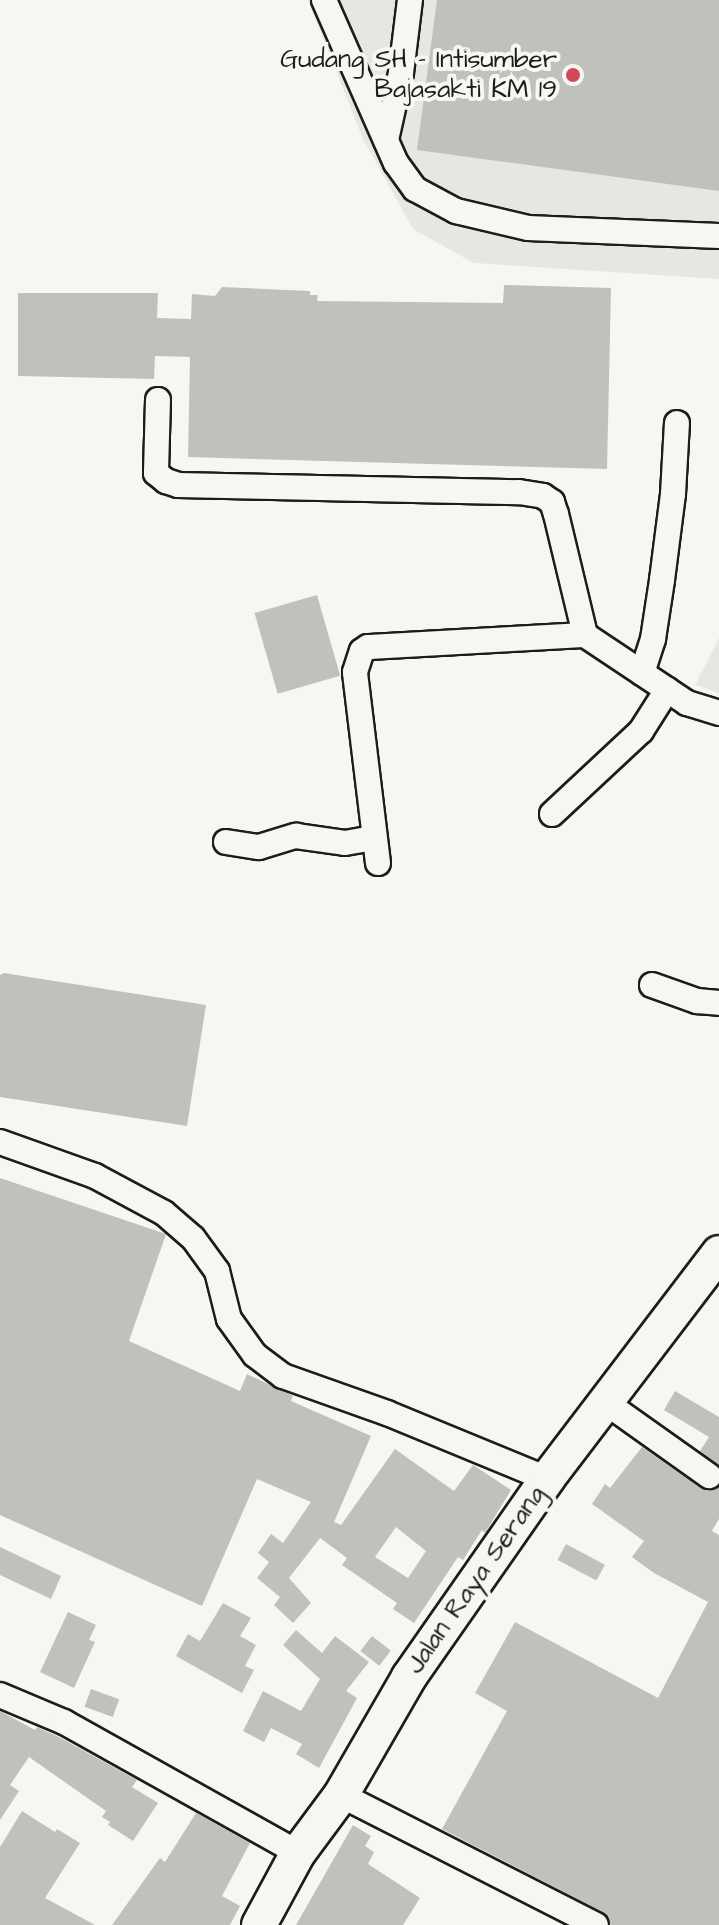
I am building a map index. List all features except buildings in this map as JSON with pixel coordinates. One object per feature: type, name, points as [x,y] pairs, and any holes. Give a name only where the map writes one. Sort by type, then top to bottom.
[{"type":"highway","name":"Jalan Raya Serang","points":[[259,1925],[298,1853],[341,1795],[409,1677],[547,1479],[718,1256]]},
{"type":"street","points":[[324,0],[396,163],[415,189],[456,211],[528,228],[719,236]]},
{"type":"street","points":[[386,140],[401,73],[410,0]]},
{"type":"street","points":[[158,400],[156,473],[178,485],[519,492],[543,496],[552,502],[556,514],[585,635]]},
{"type":"street","points":[[642,673],[653,639],[662,580],[673,494],[677,423]]},
{"type":"street","points":[[378,863],[355,672],[362,651],[368,647],[585,635],[687,703],[719,713]]},
{"type":"street","points":[[552,814],[641,731],[667,690]]},
{"type":"street","points":[[226,842],[259,847],[296,836],[345,843],[373,838]]},
{"type":"street","points":[[652,985],[697,1001],[719,1003]]},
{"type":"street","points":[[0,1142],[95,1176],[164,1213],[193,1238],[217,1271],[229,1319],[255,1355],[283,1376],[387,1413],[547,1479]]},
{"type":"street","points":[[605,1402],[709,1476]]},
{"type":"street","points":[[0,1695],[64,1722],[298,1853]]},
{"type":"street","points":[[341,1795],[593,1924]]},
{"type":"shaded area","points":[[308,0],[719,0],[719,279],[474,263],[413,229],[363,139]]},
{"type":"shaded area","points":[[719,638],[719,693],[695,685]]},
{"type":"place","name":"Gudang SH - Intisumber Bajasakti KM 19","points":[[573,75]]}]
